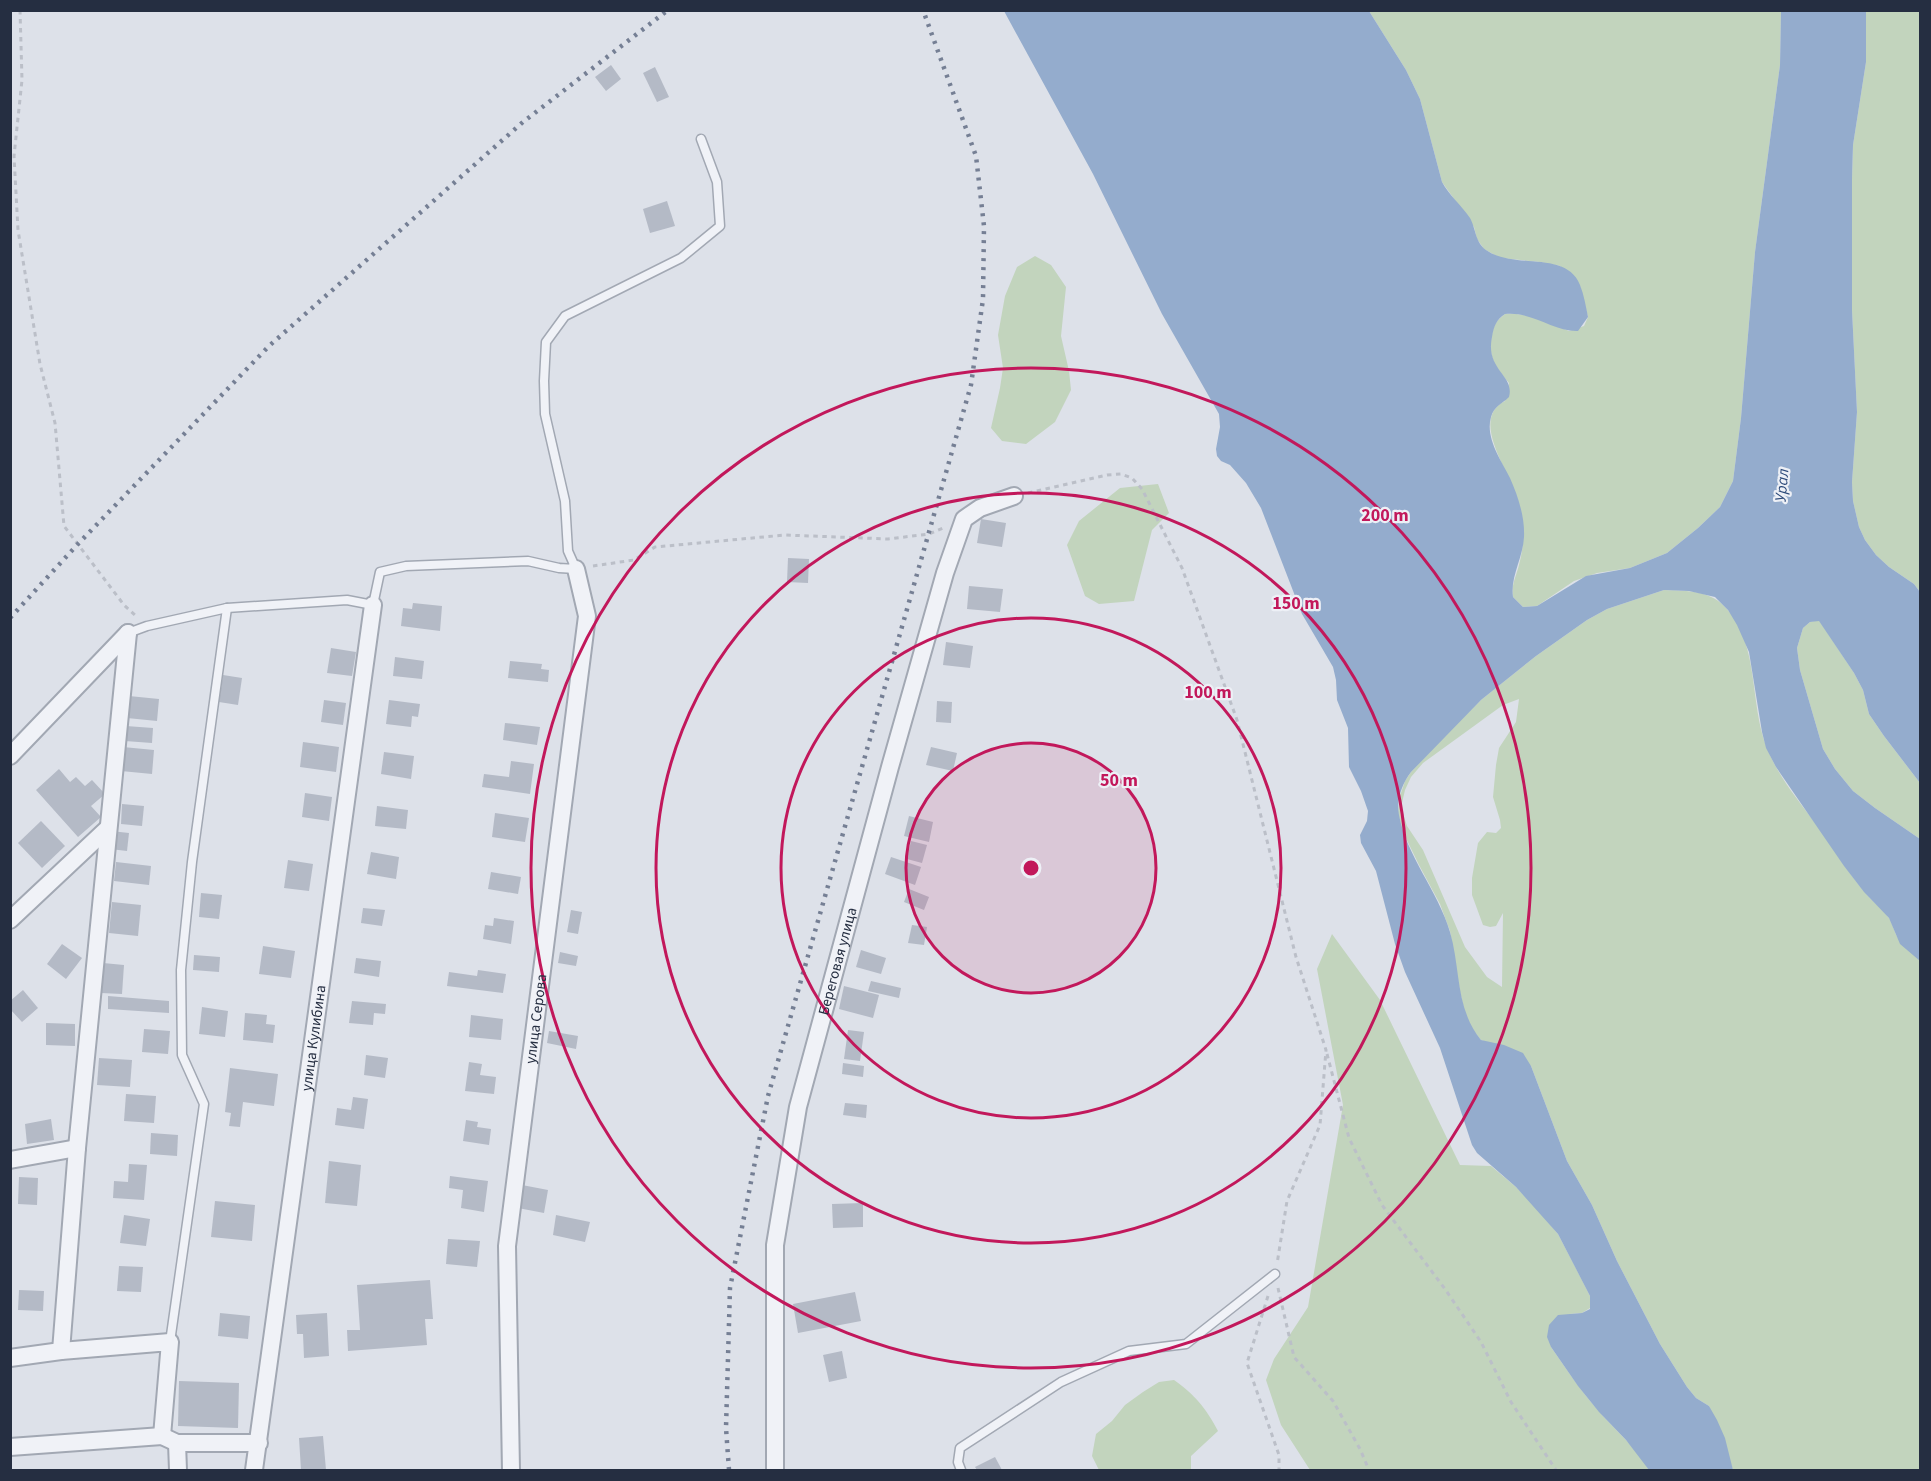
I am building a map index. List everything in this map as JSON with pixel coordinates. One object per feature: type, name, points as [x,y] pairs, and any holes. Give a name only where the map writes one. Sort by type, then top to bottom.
[{"type":"street","points":[[964,519],[980,508],[1014,496]]},
{"type":"street","name":"Береговая улица","points":[[775,1470],[775,1245],[798,1107],[890,767],[945,573],[964,519]]},
{"type":"street","name":"улица Серова","points":[[511,1470],[507,1245],[587,616],[576,568]]},
{"type":"street","name":"улица Кулибина","points":[[254,1470],[373,605]]},
{"type":"street","points":[[61,1351],[77,1149],[128,633]]},
{"type":"street","points":[[10,756],[128,633]]},
{"type":"street","points":[[10,920],[108,828]]},
{"type":"street","points":[[10,1160],[77,1149]]},
{"type":"street","points":[[10,1358],[61,1351],[170,1342],[169,1439],[178,1470]]},
{"type":"street","points":[[10,1447],[169,1439],[259,1443]]},
{"type":"lane","points":[[128,633],[147,626],[227,608],[347,600],[373,605],[380,572],[406,566],[528,561],[559,568],[576,568],[568,551],[565,501],[545,414],[546,342],[565,316],[681,258],[720,226],[717,182],[701,139]]},
{"type":"lane","points":[[170,1342],[204,1104],[182,1055],[181,970],[192,862],[227,608]]},
{"type":"lane","points":[[961,1470],[958,1462],[960,1448],[1061,1382],[1129,1351],[1186,1344],[1275,1275]]},
{"type":"path","points":[[20,10],[22,80],[14,156],[18,230],[40,364],[55,423],[63,526],[124,606],[147,626]]},
{"type":"path","points":[[10,133],[17,132]]},
{"type":"path","points":[[1014,496],[1107,475],[1121,474],[1131,478],[1142,489],[1182,568],[1237,720],[1296,957],[1326,1050],[1349,1138],[1382,1205],[1445,1289],[1481,1342],[1511,1402],[1556,1470]]},
{"type":"path","points":[[576,568],[634,560],[655,547],[785,534],[888,539],[929,534],[964,519]]},
{"type":"path","points":[[1279,1470],[1279,1455],[1247,1363],[1275,1275],[1287,1201],[1320,1125],[1326,1050]]},
{"type":"path","points":[[1275,1275],[1294,1357],[1333,1401],[1369,1470]]},
{"type":"green space","points":[[1369,11],[1781,11],[1780,65],[1755,252],[1741,418],[1733,481],[1720,507],[1667,553],[1630,568],[1597,573],[1574,581],[1537,606],[1523,607],[1513,597],[1513,585],[1522,549],[1523,525],[1518,501],[1491,434],[1491,421],[1495,409],[1505,401],[1509,383],[1493,361],[1491,342],[1493,331],[1496,322],[1505,314],[1530,316],[1569,331],[1584,326],[1588,317],[1580,286],[1560,266],[1500,258],[1484,249],[1477,239],[1474,227],[1442,182],[1420,99],[1406,70]]},
{"type":"green space","points":[[1866,11],[1920,11],[1920,592],[1914,584],[1876,555],[1859,527],[1853,501],[1852,482],[1857,412],[1852,310],[1852,179],[1853,145],[1866,62]]},
{"type":"green space","points":[[1035,256],[1051,265],[1066,287],[1061,336],[1071,390],[1055,422],[1026,444],[1002,441],[991,428],[1003,368],[998,335],[1005,296],[1017,267]]},
{"type":"green space","points":[[1158,484],[1169,513],[1152,530],[1134,601],[1099,604],[1085,596],[1067,545],[1079,521],[1120,488]]},
{"type":"green space","points":[[1664,590],[1690,591],[1706,595],[1714,598],[1727,609],[1745,640],[1761,731],[1777,768],[1851,875],[1889,918],[1898,938],[1920,961],[1920,1470],[1733,1470],[1709,1406],[1696,1398],[1687,1387],[1660,1344],[1617,1261],[1592,1205],[1567,1161],[1531,1066],[1481,1040],[1470,1027],[1460,992],[1450,931],[1440,904],[1401,828],[1398,812],[1400,796],[1411,772],[1481,700],[1536,656],[1587,620],[1607,609]],"holes":[[[1519,699],[1516,722],[1499,748],[1496,765],[1493,797],[1501,828],[1496,833],[1487,832],[1478,843],[1472,878],[1472,895],[1483,925],[1496,926],[1503,913],[1502,987],[1487,977],[1465,947],[1423,850],[1407,826],[1401,807],[1411,777],[1423,763],[1503,705]]]},
{"type":"green space","points":[[1819,620],[1854,673],[1863,690],[1869,714],[1920,783],[1920,839],[1853,791],[1835,769],[1823,749],[1800,670],[1797,648],[1803,628],[1810,622]]},
{"type":"green space","points":[[1332,934],[1380,1000],[1460,1165],[1491,1166],[1516,1187],[1558,1234],[1590,1296],[1590,1308],[1582,1313],[1570,1314],[1551,1347],[1585,1395],[1638,1454],[1649,1470],[1310,1470],[1281,1425],[1266,1380],[1274,1359],[1308,1307],[1343,1105],[1317,969]]},
{"type":"green space","points":[[1174,1380],[1199,1402],[1218,1431],[1191,1456],[1191,1470],[1099,1470],[1092,1456],[1096,1434],[1112,1421],[1125,1405],[1143,1392],[1159,1382]]},
{"type":"water","name":"Урал","points":[[1004,11],[1369,11],[1406,70],[1420,99],[1442,182],[1470,218],[1482,247],[1498,256],[1563,268],[1573,274],[1584,297],[1588,317],[1578,331],[1560,328],[1534,318],[1505,314],[1497,321],[1493,333],[1491,348],[1493,357],[1510,389],[1509,397],[1492,413],[1490,433],[1495,449],[1513,485],[1522,514],[1523,545],[1515,575],[1513,597],[1523,607],[1537,606],[1586,576],[1630,568],[1667,553],[1720,507],[1733,481],[1741,418],[1755,252],[1780,65],[1781,11],[1866,11],[1866,62],[1853,145],[1852,179],[1852,310],[1857,412],[1852,482],[1853,501],[1859,527],[1876,555],[1914,584],[1920,592],[1920,783],[1869,714],[1863,690],[1854,673],[1819,621],[1810,622],[1803,628],[1797,648],[1800,670],[1823,749],[1835,769],[1853,791],[1920,839],[1920,961],[1900,944],[1889,918],[1864,892],[1844,866],[1776,767],[1766,748],[1762,732],[1749,652],[1728,610],[1715,597],[1689,591],[1664,590],[1607,609],[1587,620],[1536,656],[1481,700],[1411,772],[1402,787],[1398,804],[1408,844],[1445,917],[1453,946],[1463,1002],[1473,1028],[1481,1040],[1504,1045],[1523,1053],[1531,1066],[1567,1161],[1592,1205],[1617,1261],[1660,1344],[1687,1387],[1696,1398],[1709,1406],[1717,1420],[1725,1438],[1733,1470],[1649,1470],[1626,1440],[1578,1386],[1551,1347],[1547,1337],[1549,1325],[1558,1315],[1582,1313],[1590,1309],[1590,1296],[1558,1234],[1516,1187],[1477,1153],[1472,1145],[1440,1048],[1405,972],[1395,944],[1376,871],[1361,843],[1360,835],[1367,821],[1368,811],[1349,767],[1348,728],[1337,700],[1333,667],[1302,614],[1261,508],[1246,483],[1230,465],[1221,461],[1217,456],[1219,414],[1162,314],[1093,174]]},
{"type":"building","points":[[611,65],[621,79],[606,91],[595,77]]},
{"type":"building","points":[[655,67],[669,97],[657,102],[643,73]]},
{"type":"building","points":[[667,201],[675,226],[650,233],[643,209]]},
{"type":"building","points":[[981,519],[1006,523],[1002,547],[977,543]]},
{"type":"building","points":[[788,558],[809,559],[808,583],[787,582]]},
{"type":"building","points":[[969,586],[1003,589],[1000,612],[967,609]]},
{"type":"building","points":[[413,603],[442,606],[440,631],[401,626],[403,608],[412,609]]},
{"type":"building","points":[[946,642],[973,646],[970,668],[943,665]]},
{"type":"building","points":[[331,648],[356,652],[352,676],[327,673]]},
{"type":"building","points":[[395,657],[424,661],[422,679],[393,676]]},
{"type":"building","points":[[510,661],[542,664],[541,669],[549,670],[548,682],[508,678]]},
{"type":"building","points":[[223,675],[242,678],[238,705],[219,702]]},
{"type":"building","points":[[129,696],[159,699],[157,721],[127,718]]},
{"type":"building","points":[[324,700],[346,703],[343,725],[321,722]]},
{"type":"building","points":[[389,700],[420,704],[418,717],[412,716],[411,727],[386,724]]},
{"type":"building","points":[[937,701],[952,702],[951,723],[936,722]]},
{"type":"building","points":[[505,723],[540,727],[537,745],[503,740]]},
{"type":"building","points":[[126,726],[153,728],[152,743],[125,741]]},
{"type":"building","points":[[303,742],[339,747],[336,772],[300,767]]},
{"type":"building","points":[[123,747],[154,750],[152,774],[121,771]]},
{"type":"building","points":[[931,747],[957,753],[953,771],[926,765]]},
{"type":"building","points":[[384,752],[414,756],[411,779],[381,774]]},
{"type":"building","points":[[511,761],[534,764],[530,794],[482,787],[484,774],[509,777]]},
{"type":"building","points":[[59,769],[70,782],[76,777],[85,786],[92,780],[105,794],[91,806],[101,817],[78,837],[36,790]]},
{"type":"building","points":[[305,793],[332,797],[329,821],[302,817]]},
{"type":"building","points":[[122,804],[144,806],[142,826],[121,824]]},
{"type":"building","points":[[377,806],[408,810],[406,829],[375,826]]},
{"type":"building","points":[[495,813],[529,818],[525,842],[492,837]]},
{"type":"building","points":[[909,816],[933,822],[929,842],[904,836]]},
{"type":"building","points":[[41,821],[65,846],[42,868],[18,843]]},
{"type":"building","points":[[111,831],[129,833],[127,851],[110,849]]},
{"type":"building","points":[[911,841],[927,845],[922,863],[907,859]]},
{"type":"building","points":[[371,852],[399,857],[396,879],[367,874]]},
{"type":"building","points":[[891,857],[921,867],[915,885],[885,874]]},
{"type":"building","points":[[288,860],[313,864],[309,891],[284,888]]},
{"type":"building","points":[[116,862],[151,866],[149,885],[114,881]]},
{"type":"building","points":[[491,872],[521,877],[518,894],[488,889]]},
{"type":"building","points":[[909,889],[929,897],[924,910],[904,902]]},
{"type":"building","points":[[201,893],[222,895],[219,919],[199,917]]},
{"type":"building","points":[[112,902],[141,905],[138,936],[109,933]]},
{"type":"building","points":[[363,908],[385,910],[382,926],[361,923]]},
{"type":"building","points":[[571,910],[582,912],[578,934],[567,932]]},
{"type":"building","points":[[494,918],[514,921],[511,944],[483,939],[485,925],[493,926]]},
{"type":"building","points":[[912,925],[927,927],[924,945],[908,943]]},
{"type":"building","points":[[62,944],[82,958],[66,979],[47,964]]},
{"type":"building","points":[[263,946],[295,951],[291,978],[259,974]]},
{"type":"building","points":[[861,950],[886,958],[881,974],[856,967]]},
{"type":"building","points":[[560,952],[578,956],[576,966],[558,963]]},
{"type":"building","points":[[194,955],[220,957],[219,972],[193,970]]},
{"type":"building","points":[[356,958],[381,961],[379,977],[354,973]]},
{"type":"building","points":[[103,963],[124,965],[122,994],[101,993]]},
{"type":"building","points":[[478,970],[506,974],[503,993],[447,986],[449,972],[477,976]]},
{"type":"building","points":[[871,981],[901,988],[899,998],[868,991]]},
{"type":"building","points":[[844,986],[879,995],[873,1018],[839,1009]]},
{"type":"building","points":[[23,990],[38,1008],[22,1022],[10,1009],[10,1001]]},
{"type":"building","points":[[108,996],[169,1001],[169,1013],[108,1009]]},
{"type":"building","points":[[352,1001],[386,1004],[385,1014],[374,1013],[373,1025],[349,1023]]},
{"type":"building","points":[[202,1007],[228,1011],[225,1037],[199,1034]]},
{"type":"building","points":[[245,1013],[267,1015],[266,1024],[275,1025],[273,1043],[243,1040]]},
{"type":"building","points":[[471,1015],[503,1019],[501,1040],[469,1037]]},
{"type":"building","points":[[46,1023],[75,1024],[75,1046],[46,1045]]},
{"type":"building","points":[[144,1029],[170,1031],[168,1054],[142,1052]]},
{"type":"building","points":[[848,1030],[864,1032],[860,1061],[844,1059]]},
{"type":"building","points":[[549,1031],[578,1036],[576,1049],[547,1043]]},
{"type":"building","points":[[366,1055],[388,1058],[385,1078],[364,1075]]},
{"type":"building","points":[[99,1058],[132,1060],[130,1087],[97,1085]]},
{"type":"building","points":[[469,1062],[482,1064],[480,1075],[496,1077],[494,1094],[465,1091]]},
{"type":"building","points":[[843,1063],[864,1066],[863,1077],[842,1074]]},
{"type":"building","points":[[230,1068],[278,1074],[274,1106],[243,1102],[240,1127],[229,1126],[231,1113],[225,1112]]},
{"type":"building","points":[[126,1094],[156,1096],[154,1123],[124,1121]]},
{"type":"building","points":[[353,1097],[368,1099],[364,1129],[335,1125],[337,1108],[351,1110]]},
{"type":"building","points":[[845,1103],[867,1105],[866,1118],[843,1115]]},
{"type":"building","points":[[51,1119],[54,1140],[27,1144],[25,1124]]},
{"type":"building","points":[[466,1120],[478,1122],[477,1127],[491,1129],[489,1145],[463,1141]]},
{"type":"building","points":[[151,1133],[178,1135],[177,1156],[150,1154]]},
{"type":"building","points":[[329,1161],[361,1165],[357,1206],[325,1203]]},
{"type":"building","points":[[129,1164],[147,1165],[144,1200],[113,1198],[114,1181],[128,1182]]},
{"type":"building","points":[[450,1176],[488,1181],[484,1212],[461,1208],[463,1190],[449,1188]]},
{"type":"building","points":[[19,1177],[38,1178],[37,1205],[18,1204]]},
{"type":"building","points":[[522,1185],[548,1190],[544,1213],[518,1208]]},
{"type":"building","points":[[215,1201],[255,1205],[252,1241],[211,1237]]},
{"type":"building","points":[[863,1203],[863,1227],[833,1228],[832,1204]]},
{"type":"building","points":[[124,1215],[150,1219],[146,1246],[120,1243]]},
{"type":"building","points":[[556,1215],[590,1222],[585,1242],[553,1235]]},
{"type":"building","points":[[448,1239],[480,1241],[477,1267],[446,1264]]},
{"type":"building","points":[[119,1266],[143,1267],[141,1292],[117,1291]]},
{"type":"building","points":[[430,1280],[433,1319],[425,1319],[427,1345],[348,1351],[347,1330],[360,1330],[357,1285]]},
{"type":"building","points":[[19,1290],[44,1291],[43,1311],[18,1310]]},
{"type":"building","points":[[855,1292],[861,1321],[798,1333],[793,1304]]},
{"type":"building","points":[[220,1313],[250,1316],[248,1339],[218,1336]]},
{"type":"building","points":[[327,1313],[329,1356],[304,1358],[303,1334],[297,1334],[296,1315]]},
{"type":"building","points":[[842,1351],[847,1378],[829,1382],[823,1355]]},
{"type":"building","points":[[179,1381],[239,1383],[238,1428],[178,1426]]},
{"type":"building","points":[[323,1436],[326,1470],[301,1470],[299,1438]]},
{"type":"building","points":[[995,1457],[1002,1470],[977,1470],[975,1467]]},
{"type":"railway","points":[[10,618],[77,545],[269,346],[523,122],[668,10]]},
{"type":"railway","points":[[729,1470],[726,1428],[730,1288],[768,1096],[971,385],[983,299],[984,226],[976,156],[923,10]]}]
